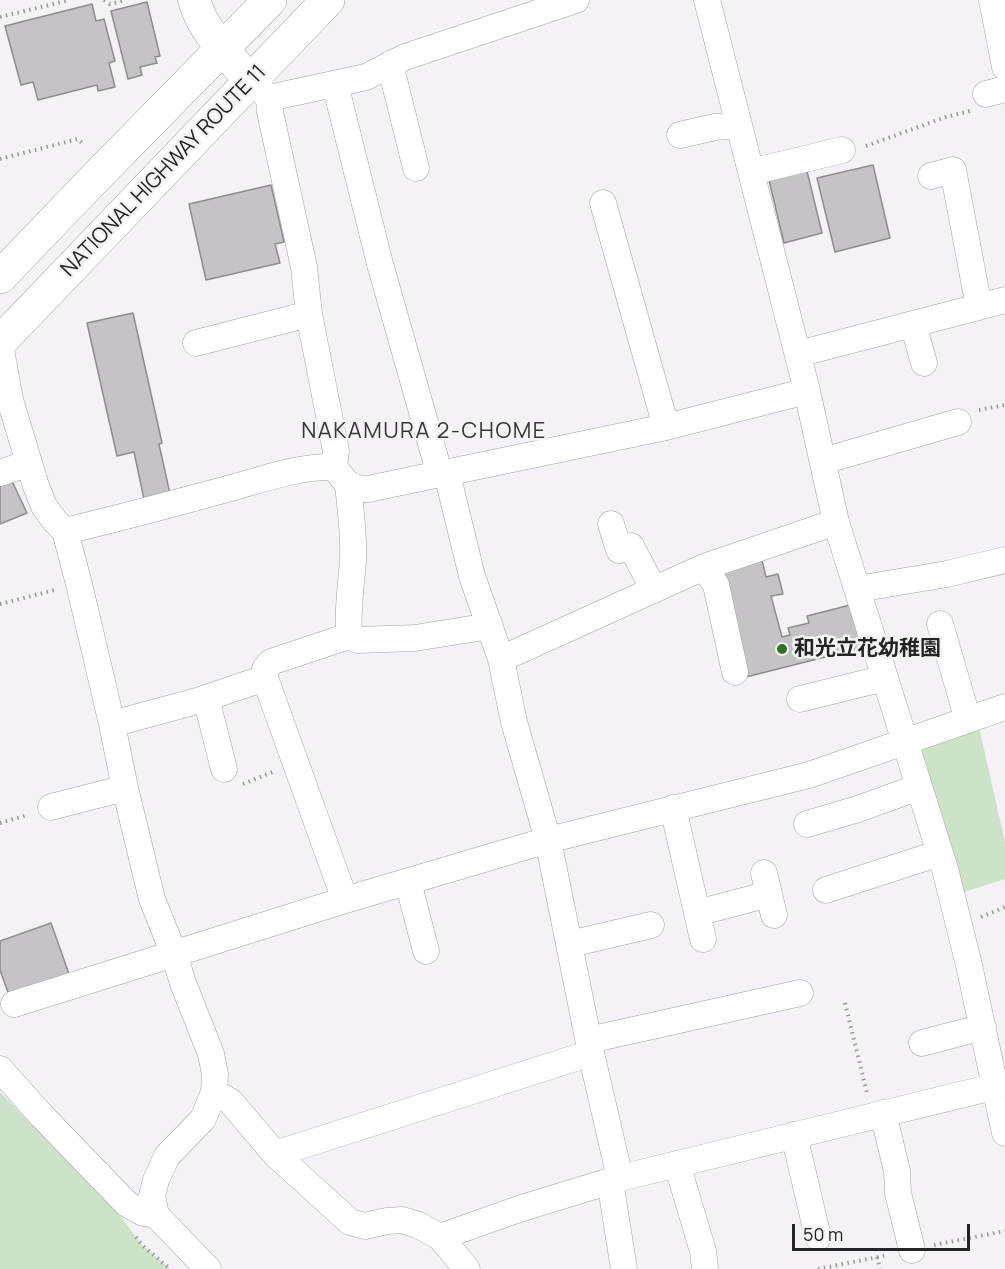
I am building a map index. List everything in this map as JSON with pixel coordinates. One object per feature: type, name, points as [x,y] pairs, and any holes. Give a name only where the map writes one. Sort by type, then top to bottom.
[{"type":"highway","name":"NATIONAL HIGHWAY ROUTE 11","points":[[0,277],[270,0]]},
{"type":"highway","name":"NATIONAL HIGHWAY ROUTE 11","points":[[0,343],[260,90],[328,0]]},
{"type":"street","points":[[194,0],[206,28],[260,90],[270,112],[304,267],[309,314],[341,476],[351,507],[353,558],[349,636]]},
{"type":"street","points":[[260,90],[335,84],[366,77],[405,57],[576,0]]},
{"type":"street","points":[[707,0],[798,354],[836,522],[940,853],[983,1027],[1000,1085],[1005,1133]]},
{"type":"street","points":[[992,0],[1005,67]]},
{"type":"street","points":[[390,64],[416,168]]},
{"type":"street","points":[[335,84],[380,264],[472,576],[501,659],[514,723],[548,840],[615,1179],[624,1269]]},
{"type":"street","points":[[680,135],[715,127],[739,125]]},
{"type":"street","points":[[751,172],[842,150]]},
{"type":"street","points":[[931,176],[953,170],[979,307]]},
{"type":"street","points":[[603,203],[666,426]]},
{"type":"street","points":[[798,354],[1005,300]]},
{"type":"street","points":[[196,343],[309,314]]},
{"type":"street","points":[[913,324],[924,363]]},
{"type":"street","points":[[0,343],[10,400],[36,486],[44,506],[55,522],[65,531],[80,584],[152,899],[211,1054],[215,1074],[214,1092],[203,1119],[167,1156],[156,1180],[152,1196],[156,1215],[208,1269]]},
{"type":"street","points":[[65,531],[318,466],[341,476],[358,489],[368,489],[666,426],[807,391]]},
{"type":"street","points":[[823,461],[958,422]]},
{"type":"street","points":[[0,473],[29,463]]},
{"type":"street","points":[[501,659],[704,567],[836,522]]},
{"type":"street","points":[[611,524],[619,549],[631,546],[654,590]]},
{"type":"street","points":[[857,589],[947,574],[1005,560]]},
{"type":"street","points":[[704,567],[716,585],[735,672]]},
{"type":"street","points":[[940,624],[968,720]]},
{"type":"street","points":[[345,900],[265,678],[265,669],[271,662],[349,636],[357,639],[415,638],[490,626]]},
{"type":"street","points":[[112,724],[206,698],[265,678]]},
{"type":"street","points":[[800,699],[885,678]]},
{"type":"street","points":[[206,698],[224,769]]},
{"type":"street","points":[[5,999],[174,954],[548,840],[809,775],[1005,707]]},
{"type":"street","points":[[807,824],[919,787]]},
{"type":"street","points":[[51,807],[125,788]]},
{"type":"street","points":[[673,808],[704,939]]},
{"type":"street","points":[[826,890],[940,853]]},
{"type":"street","points":[[408,882],[426,951]]},
{"type":"street","points":[[697,913],[769,894]]},
{"type":"street","points":[[570,944],[651,925]]},
{"type":"street","points":[[275,1154],[590,1047],[800,993]]},
{"type":"street","points":[[922,1043],[983,1027]]},
{"type":"street","points":[[0,1069],[42,1116],[127,1203],[143,1213],[156,1215]]},
{"type":"street","points":[[440,1237],[615,1179],[1000,1085]]},
{"type":"street","points":[[214,1092],[231,1102],[275,1154],[350,1222],[365,1226],[402,1220],[418,1225],[440,1237],[467,1269]]},
{"type":"street","points":[[878,1115],[897,1170],[898,1193],[912,1250]]},
{"type":"street","points":[[794,1135],[818,1238]]},
{"type":"street","points":[[676,1164],[703,1251],[705,1269]]},
{"type":"path","points":[[0,17],[70,0]]},
{"type":"path","points":[[104,0],[110,4],[126,0]]},
{"type":"path","points":[[842,150],[850,152],[946,117],[989,97]]},
{"type":"path","points":[[0,159],[78,139],[84,145]]},
{"type":"path","points":[[0,604],[80,584]]},
{"type":"path","points":[[224,769],[228,790],[295,763]]},
{"type":"path","points":[[0,824],[51,807]]},
{"type":"path","points":[[845,1004],[878,1115]]},
{"type":"path","points":[[877,1257],[880,1269]]},
{"type":"green space","points":[[979,727],[1005,842],[1005,879],[958,894],[913,749]]},
{"type":"green space","points":[[0,1092],[122,1218],[142,1245],[170,1269],[0,1269]]},
{"type":"building","points":[[147,2],[160,56],[155,57],[157,63],[140,67],[142,75],[128,79],[111,11]]},
{"type":"building","points":[[92,4],[96,21],[104,19],[115,61],[109,63],[115,87],[98,91],[97,85],[38,100],[33,82],[21,85],[5,26]]},
{"type":"building","points":[[873,165],[890,238],[835,252],[817,178]]},
{"type":"building","points":[[806,167],[822,233],[784,243],[768,176]]},
{"type":"building","points":[[271,185],[284,242],[275,244],[280,263],[206,280],[189,204]]},
{"type":"building","points":[[133,313],[162,443],[159,444],[170,494],[144,499],[134,452],[117,456],[87,323]]},
{"type":"building","points":[[11,479],[27,513],[0,524],[0,483]]},
{"type":"building","points":[[762,560],[766,577],[778,574],[783,594],[771,596],[782,637],[790,635],[788,628],[809,623],[807,616],[854,604],[865,647],[742,678],[722,570]]},
{"type":"building","points":[[51,923],[69,974],[9,995],[0,970],[0,941]]},
{"type":"place","name":"和光立花幼稚園","points":[[782,649]]},
{"type":"district","name":"NAKAMURA 2-CHOME","points":[[424,432]]}]
